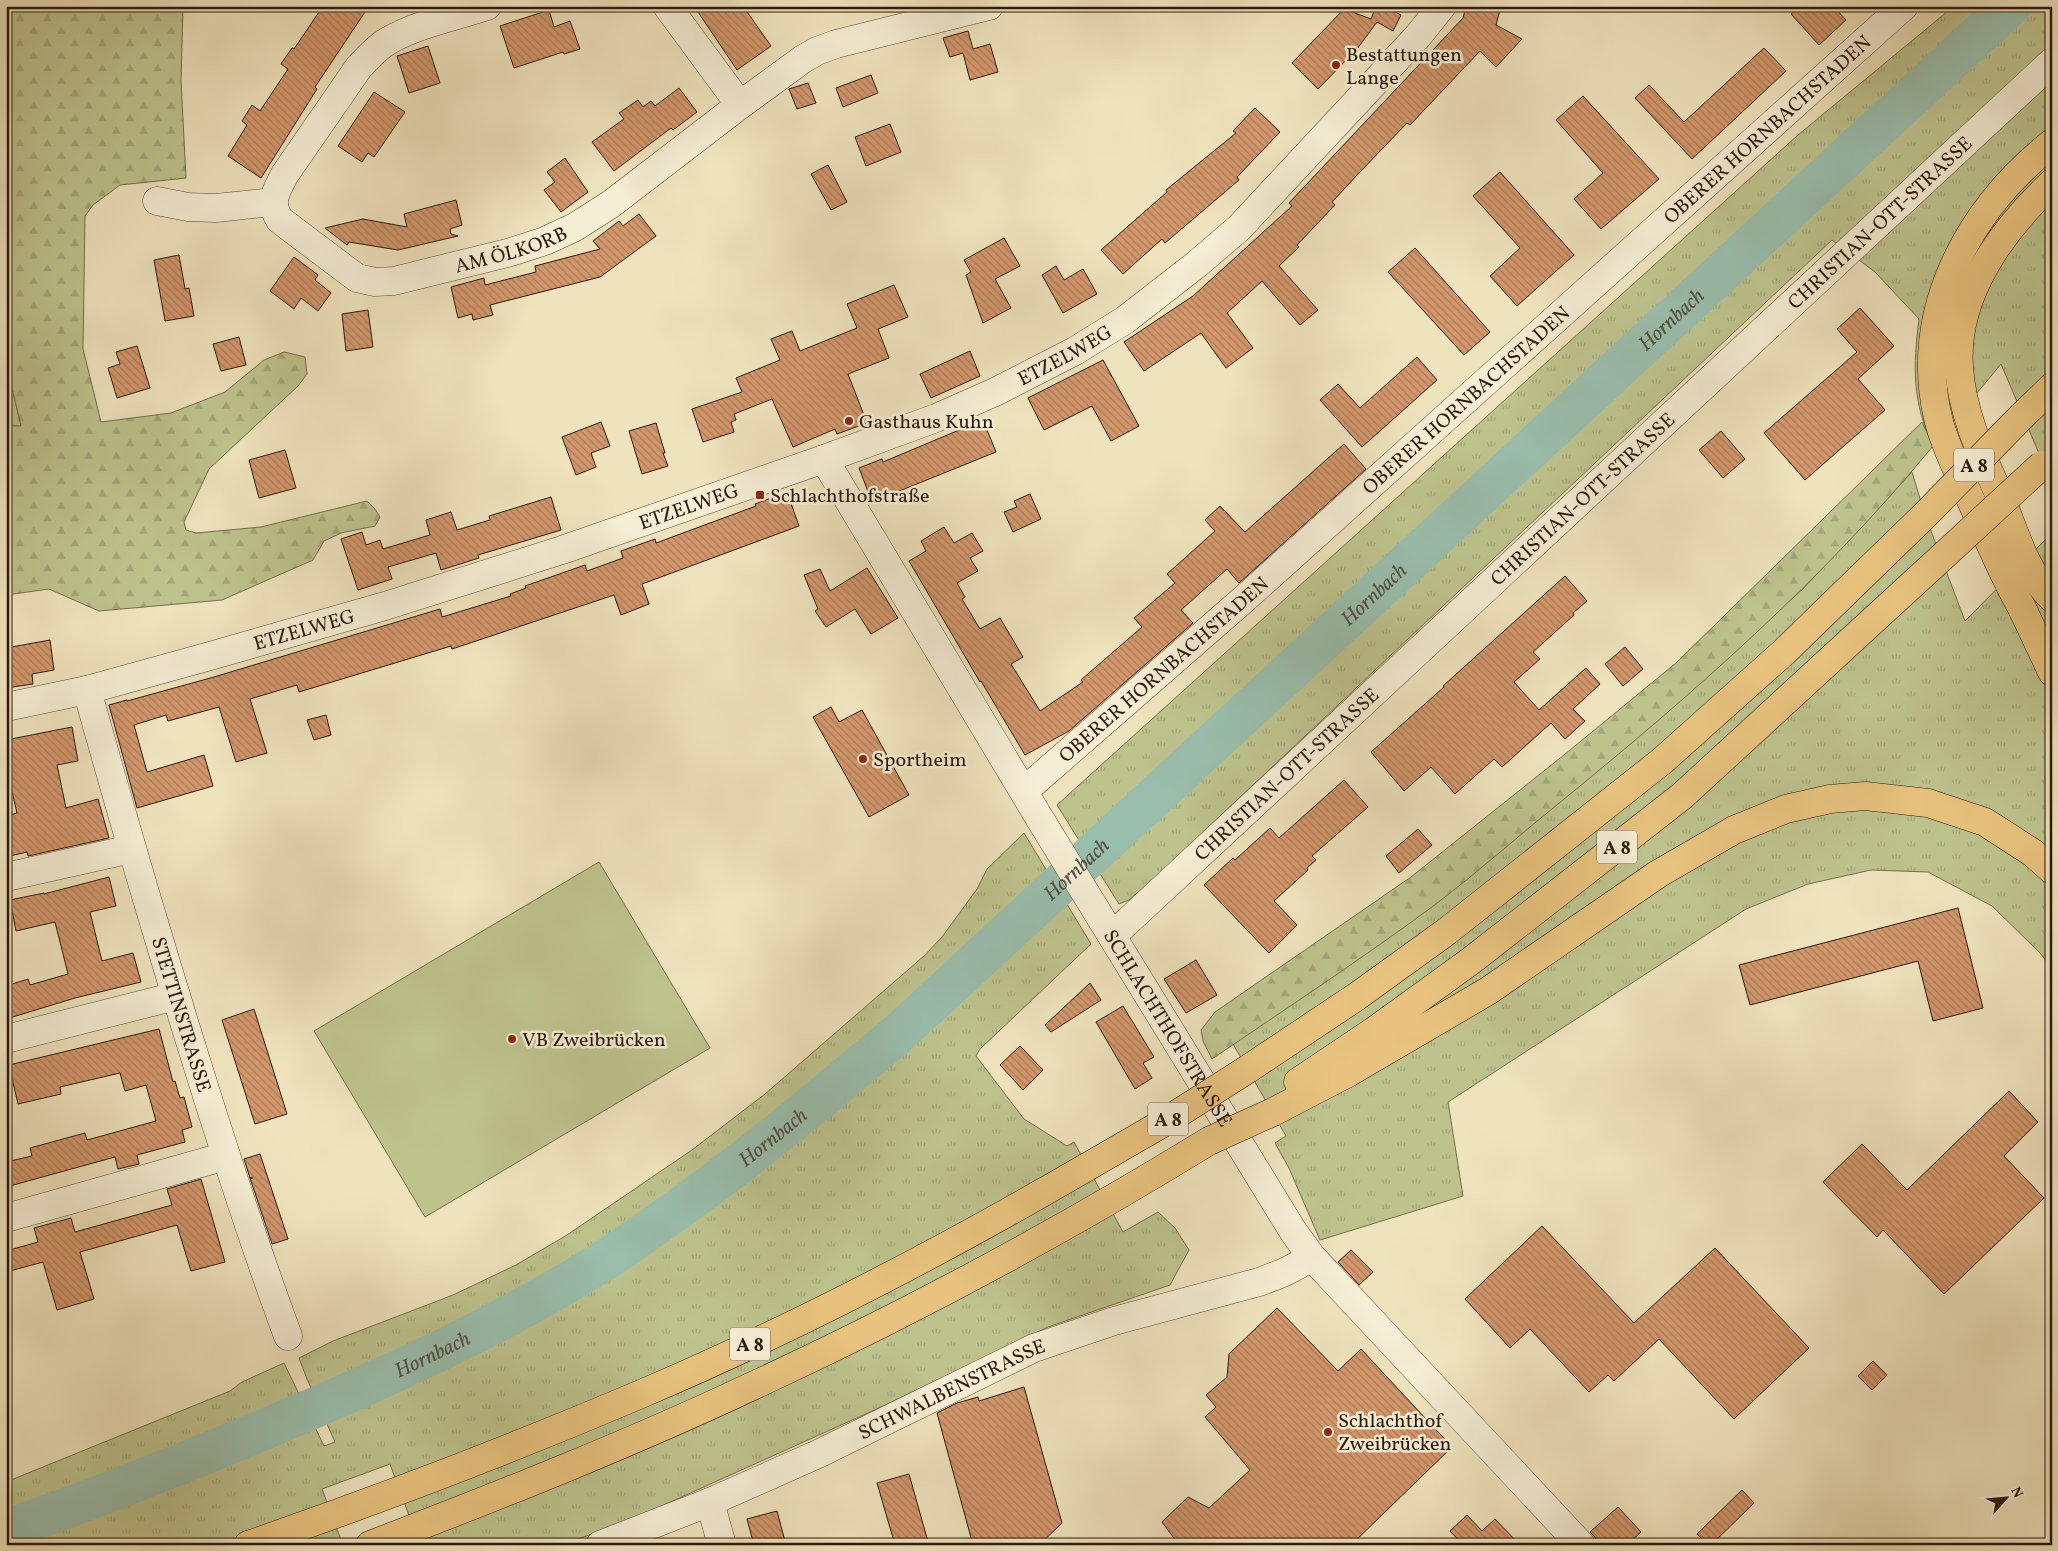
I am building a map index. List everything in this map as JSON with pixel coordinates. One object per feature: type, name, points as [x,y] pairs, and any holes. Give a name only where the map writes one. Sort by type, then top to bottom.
[{"type":"main road","points":[[2052,143],[2034,157],[2000,192],[1970,235],[1944,289],[1936,315],[1932,338],[1931,362],[1938,417],[1947,446],[2008,583],[2052,672]]},
{"type":"main road","points":[[2052,183],[2016,219],[1992,253],[1980,276],[1972,294],[1962,330],[1959,367],[1966,408],[1974,436],[2033,575],[2052,598]]},
{"type":"main road","name":"A 8","points":[[248,1545],[399,1491],[642,1394],[748,1346],[848,1297],[1022,1204],[1163,1123],[1248,1069],[1356,997],[1446,932],[1662,761],[1784,652],[1925,515],[2052,387]]},
{"type":"main road","name":"A 8","points":[[370,1545],[653,1431],[759,1384],[891,1319],[1035,1244],[1209,1141],[1271,1108],[1472,960],[1682,796],[2047,460]]},
{"type":"main road","points":[[2022,608],[2052,628]]},
{"type":"main road","points":[[1271,1108],[1348,1073],[1488,991],[1667,870],[1734,830],[1786,809],[1830,799],[1865,796],[1928,803],[1984,822],[2033,853],[2052,870]]},
{"type":"street","points":[[157,200],[188,207],[216,208],[273,202],[285,174],[360,67],[372,53],[386,42],[403,33],[487,6]]},
{"type":"street","points":[[667,6],[740,105]]},
{"type":"street","name":"AM ÖLKORB","points":[[273,202],[275,212],[287,226],[357,278],[375,282],[394,281],[511,252],[544,241],[575,227],[611,204],[740,105],[817,51],[836,44],[989,6]]},
{"type":"street","name":"ETZELWEG","points":[[6,707],[87,690],[394,603],[636,526],[936,418],[995,392],[1075,352],[1151,300],[1239,228],[1418,36],[1442,6]]},
{"type":"street","name":"OBERER HORNBACHSTADEN","points":[[1024,791],[1244,599],[1885,12]]},
{"type":"street","name":"CHRISTIAN-OTT-STRASSE","points":[[1107,927],[2052,62]]},
{"type":"street","name":"SCHLACHTHOFSTRASSE","points":[[824,459],[1040,819],[1277,1207],[1311,1256],[1581,1545]]},
{"type":"street","name":"STETTINSTRASSE","points":[[87,690],[131,849],[176,996],[258,1256],[288,1336]]},
{"type":"street","points":[[6,877],[131,849]]},
{"type":"street","points":[[6,1039],[176,996]]},
{"type":"street","points":[[6,1218],[226,1156]]},
{"type":"street","name":"SCHWALBENSTRASSE","points":[[600,1545],[710,1502],[818,1454],[1034,1348],[1114,1321],[1259,1282],[1282,1274],[1301,1264],[1311,1256]]},
{"type":"street","points":[[710,1502],[722,1545]]},
{"type":"green space","points":[[6,6],[183,6],[181,81],[186,178],[120,185],[93,205],[85,216],[83,349],[101,422],[171,413],[225,392],[264,360],[284,352],[305,357],[307,374],[298,386],[209,469],[184,522],[186,530],[196,533],[261,527],[367,501],[380,517],[375,526],[341,533],[324,541],[313,560],[222,600],[99,611],[49,589],[6,595],[6,426],[21,426],[6,362]]},
{"type":"green space","points":[[1954,6],[2052,6],[2052,484],[2001,364],[1933,446],[1921,414],[1916,384],[1915,368],[1919,319],[1875,272],[1832,240],[1152,880],[1129,900],[1119,904],[1057,805],[1798,135]]},
{"type":"green space","points":[[6,362],[21,426],[6,426]]},
{"type":"green space","points":[[1922,422],[1933,446],[1847,543],[1707,678],[1608,763],[1436,904],[1212,1059],[1203,1041],[1201,1030],[1215,1012],[1411,877],[1676,663]]},
{"type":"green space","points":[[1912,472],[1925,515],[1965,621],[2052,533],[2052,968],[2040,953],[1992,906],[1928,872],[1871,870],[1808,884],[1746,909],[1448,1102],[1463,1196],[1320,1240],[1289,1168],[1275,1143],[1286,1136],[1233,1044],[1436,903],[1802,590]]},
{"type":"green space","points":[[1024,833],[1091,944],[980,1049],[976,1056],[1024,1119],[1067,1146],[1074,1142],[1123,1232],[1158,1212],[1175,1228],[1189,1250],[1170,1285],[1048,1327],[881,1407],[635,1518],[562,1545],[420,1545],[390,1464],[322,1489],[343,1545],[6,1545],[6,1482],[230,1391],[242,1382],[284,1363],[324,1446],[335,1442],[299,1358],[333,1341],[453,1295],[516,1265],[567,1235],[692,1150],[765,1094],[924,956],[942,937],[977,889],[987,869]]},
{"type":"green space","name":"VB Zweibrücken","points":[[599,862],[710,1048],[425,1217],[314,1031]]},
{"type":"building","points":[[323,6],[369,6],[315,87],[317,89],[261,178],[228,156],[247,125],[242,121],[252,105],[260,111],[288,69],[281,64],[292,48],[294,49]]},
{"type":"building","points":[[694,6],[743,6],[771,46],[737,70]]},
{"type":"building","points":[[1376,6],[1385,6],[1401,15],[1393,31],[1377,22],[1357,49],[1318,89],[1292,63],[1344,9],[1371,19]]},
{"type":"building","points":[[1466,6],[1501,6],[1496,25],[1522,39],[1496,67],[1480,51],[1410,125],[1407,123],[1359,173],[1332,202],[1335,205],[1297,245],[1299,247],[1279,266],[1318,310],[1300,325],[1262,281],[1227,313],[1253,348],[1226,368],[1201,333],[1144,371],[1124,342],[1193,296],[1292,206],[1289,203],[1463,18]]},
{"type":"building","points":[[1801,6],[1833,6],[1846,20],[1819,45],[1791,14]]},
{"type":"building","points":[[549,10],[554,27],[570,21],[580,49],[564,54],[563,52],[514,68],[500,26]]},
{"type":"building","points":[[968,31],[973,49],[990,44],[998,72],[970,80],[963,53],[950,57],[943,38]]},
{"type":"building","points":[[428,46],[440,83],[409,93],[397,56]]},
{"type":"building","points":[[1764,48],[1786,71],[1692,159],[1635,98],[1649,85],[1684,122]]},
{"type":"building","points":[[871,75],[878,93],[843,107],[836,88]]},
{"type":"building","points":[[808,83],[816,103],[797,109],[789,89]]},
{"type":"building","points":[[679,88],[697,112],[673,130],[671,128],[614,171],[592,142],[624,119],[619,113],[638,100],[643,107],[651,101],[655,106]]},
{"type":"building","points":[[374,92],[405,112],[374,157],[368,153],[362,162],[338,146]]},
{"type":"building","points":[[1583,96],[1659,179],[1601,229],[1574,199],[1603,173],[1556,120]]},
{"type":"building","points":[[1255,108],[1280,132],[1237,177],[1239,180],[1165,243],[1162,239],[1123,274],[1101,250],[1167,192],[1166,190],[1236,133],[1233,131]]},
{"type":"building","points":[[890,124],[901,152],[866,166],[855,137]]},
{"type":"building","points":[[565,158],[588,192],[561,212],[544,190],[555,182],[547,172]]},
{"type":"building","points":[[828,165],[847,202],[831,210],[811,174]]},
{"type":"building","points":[[1500,172],[1574,255],[1517,306],[1490,276],[1520,248],[1473,196]]},
{"type":"building","points":[[456,200],[462,225],[450,229],[451,234],[458,236],[398,250],[349,242],[347,245],[325,228],[363,219],[407,227],[404,214]]},
{"type":"building","points":[[639,214],[656,236],[600,277],[490,305],[493,315],[473,320],[472,314],[458,318],[451,287],[484,278],[485,285],[536,272],[535,266],[600,249],[593,241],[619,221],[623,226]]},
{"type":"building","points":[[1004,238],[1020,266],[995,279],[1011,308],[983,323],[966,275],[971,272],[964,260]]},
{"type":"building","points":[[1415,248],[1490,332],[1464,355],[1388,272]]},
{"type":"building","points":[[179,255],[185,289],[189,288],[194,316],[165,321],[154,260]]},
{"type":"building","points":[[294,257],[318,275],[315,280],[331,293],[318,311],[301,298],[294,309],[270,291]]},
{"type":"building","points":[[1056,266],[1064,280],[1083,269],[1097,294],[1063,313],[1042,275]]},
{"type":"building","points":[[894,285],[908,317],[878,329],[889,358],[848,374],[867,423],[837,434],[835,429],[793,447],[772,399],[734,414],[736,420],[731,422],[734,432],[703,442],[692,409],[742,392],[736,378],[780,360],[771,339],[792,331],[800,351],[857,328],[847,304]]},
{"type":"building","points":[[1860,308],[1894,346],[1858,379],[1885,410],[1805,480],[1764,433],[1857,352],[1837,329]]},
{"type":"building","points":[[368,310],[373,347],[346,351],[342,314]]},
{"type":"building","points":[[239,337],[246,365],[221,371],[213,344]]},
{"type":"building","points":[[137,346],[150,388],[117,398],[108,368],[120,364],[116,352]]},
{"type":"building","points":[[970,351],[980,376],[931,398],[920,374]]},
{"type":"building","points":[[1417,357],[1437,380],[1362,447],[1320,400],[1338,384],[1360,408]]},
{"type":"building","points":[[1103,360],[1139,426],[1111,441],[1092,406],[1044,430],[1028,398]]},
{"type":"building","points":[[983,420],[996,452],[872,502],[859,468],[882,459],[883,462]]},
{"type":"building","points":[[601,422],[610,446],[591,453],[596,467],[576,475],[562,437]]},
{"type":"building","points":[[656,423],[668,466],[642,474],[629,431]]},
{"type":"building","points":[[1721,431],[1745,459],[1723,478],[1699,450]]},
{"type":"building","points":[[1344,444],[1366,469],[1239,583],[1227,569],[1181,610],[1193,623],[1069,731],[1025,755],[909,561],[926,551],[921,541],[944,527],[954,543],[972,533],[983,551],[970,558],[978,571],[957,583],[965,597],[962,599],[980,629],[1000,618],[1023,657],[1011,664],[1040,711],[1083,682],[1081,680],[1142,627],[1134,618],[1175,583],[1167,574],[1215,531],[1205,520],[1220,506],[1245,532]]},
{"type":"building","points":[[285,450],[296,488],[259,498],[249,460]]},
{"type":"building","points":[[787,492],[799,526],[642,584],[649,604],[621,615],[614,595],[452,649],[451,646],[299,692],[297,685],[250,699],[267,753],[236,762],[219,707],[168,721],[166,715],[134,725],[147,772],[204,755],[213,786],[137,808],[109,705],[214,677],[440,609],[442,617],[511,596],[510,594],[526,588],[525,586],[585,565],[587,571],[623,558],[621,551],[655,539],[656,543],[756,506],[755,504]]},
{"type":"building","points":[[1030,494],[1041,519],[1013,532],[1004,512],[1017,507],[1014,501]]},
{"type":"building","points":[[551,497],[561,530],[478,555],[479,558],[441,570],[436,553],[388,567],[392,579],[358,590],[341,539],[362,532],[366,545],[380,540],[383,549],[430,535],[426,520],[451,512],[457,530],[490,520],[489,516]]},
{"type":"building","points":[[867,568],[898,618],[871,634],[855,609],[826,627],[815,611],[818,609],[804,575],[820,569],[830,591]]},
{"type":"building","points":[[1565,576],[1587,601],[1533,652],[1540,659],[1514,682],[1539,710],[1586,668],[1600,684],[1573,709],[1585,721],[1565,739],[1551,723],[1502,767],[1494,759],[1455,794],[1431,767],[1404,791],[1371,752]]},
{"type":"building","points":[[50,640],[54,670],[32,674],[33,684],[6,688],[6,648]]},
{"type":"building","points":[[1625,647],[1643,669],[1623,686],[1605,664]]},
{"type":"building","name":"Sportheim","points":[[831,707],[839,722],[862,710],[909,795],[869,817],[813,717]]},
{"type":"building","points":[[326,715],[331,735],[314,740],[307,720]]},
{"type":"building","points":[[72,727],[78,761],[57,765],[66,808],[98,799],[109,838],[28,856],[27,852],[6,857],[6,816],[17,813],[6,766],[6,740]]},
{"type":"building","points":[[1344,780],[1368,807],[1312,856],[1316,860],[1307,868],[1308,870],[1274,901],[1297,925],[1269,953],[1204,885],[1270,828],[1279,838]]},
{"type":"building","points":[[1418,829],[1432,845],[1399,873],[1386,856]]},
{"type":"building","points":[[109,877],[116,906],[90,912],[102,961],[133,953],[141,982],[75,998],[6,1019],[6,986],[28,979],[30,985],[68,974],[55,922],[16,931],[10,900],[44,894]]},
{"type":"building","points":[[1958,908],[1983,1008],[1933,1021],[1918,961],[1750,1005],[1739,965]]},
{"type":"building","points":[[1196,960],[1217,995],[1186,1013],[1164,979]]},
{"type":"building","points":[[1090,983],[1101,1000],[1051,1032],[1045,1025]]},
{"type":"building","points":[[1123,1006],[1154,1057],[1143,1063],[1152,1078],[1135,1089],[1096,1022]]},
{"type":"building","points":[[254,1009],[287,1114],[255,1124],[222,1020]]},
{"type":"building","points":[[159,1029],[173,1082],[175,1081],[180,1098],[184,1097],[192,1127],[182,1130],[185,1142],[137,1155],[139,1164],[118,1169],[115,1157],[6,1187],[6,1162],[32,1156],[30,1148],[85,1133],[87,1140],[156,1121],[146,1085],[125,1091],[120,1073],[60,1087],[61,1094],[18,1104],[9,1065]]},
{"type":"building","points":[[1020,1046],[1043,1070],[1023,1090],[1000,1065]]},
{"type":"building","points":[[2009,1091],[2038,1122],[2004,1156],[2044,1198],[1944,1294],[1883,1230],[1877,1237],[1823,1182],[1862,1144],[1907,1190]]},
{"type":"building","points":[[260,1154],[288,1239],[272,1244],[244,1159]]},
{"type":"building","points":[[201,1179],[225,1262],[191,1271],[177,1225],[80,1252],[94,1299],[57,1310],[43,1262],[6,1272],[6,1251],[38,1242],[34,1228],[71,1218],[75,1232],[172,1205],[167,1189]]},
{"type":"building","points":[[1542,1226],[1634,1323],[1715,1248],[1809,1348],[1734,1419],[1659,1339],[1614,1381],[1608,1375],[1589,1392],[1530,1329],[1510,1348],[1465,1299]]},
{"type":"building","points":[[1351,1250],[1373,1272],[1359,1285],[1338,1262]]},
{"type":"building","name":"Schlachthof Zweibrücken","points":[[1277,1308],[1338,1371],[1361,1349],[1452,1447],[1351,1545],[1179,1545],[1162,1522],[1188,1497],[1209,1508],[1250,1470],[1205,1417],[1216,1407],[1206,1395],[1227,1377],[1229,1354]]},
{"type":"building","points":[[1873,1361],[1887,1375],[1872,1390],[1858,1376]]},
{"type":"building","points":[[1024,1387],[1062,1523],[1039,1545],[973,1545],[937,1413],[957,1403],[978,1397],[979,1401]]},
{"type":"building","points":[[909,1474],[929,1545],[895,1545],[877,1483]]},
{"type":"building","points":[[1742,1490],[1754,1503],[1711,1545],[1708,1545],[1697,1534]]},
{"type":"building","points":[[1618,1507],[1641,1532],[1627,1545],[1602,1545],[1590,1532]]},
{"type":"building","points":[[777,1511],[786,1545],[754,1545],[747,1519]]},
{"type":"building","points":[[1467,1515],[1482,1531],[1495,1519],[1520,1545],[1463,1545],[1450,1531]]},
{"type":"waterway","name":"Hornbach","points":[[6,1530],[117,1489],[227,1445],[339,1397],[456,1343],[494,1324],[605,1260],[722,1177],[812,1106],[900,1032],[2010,6]]},
{"type":"place","name":"Bestattungen Lange","points":[[1336,65]]},
{"type":"place","name":"Gasthaus Kuhn","points":[[849,421]]},
{"type":"place","name":"Schlachthofstraße","points":[[760,495]]},
{"type":"place","name":"Sportheim","points":[[863,759]]},
{"type":"place","name":"VB Zweibrücken","points":[[512,1039]]},
{"type":"place","name":"Schlachthof Zweibrücken","points":[[1328,1432]]}]
